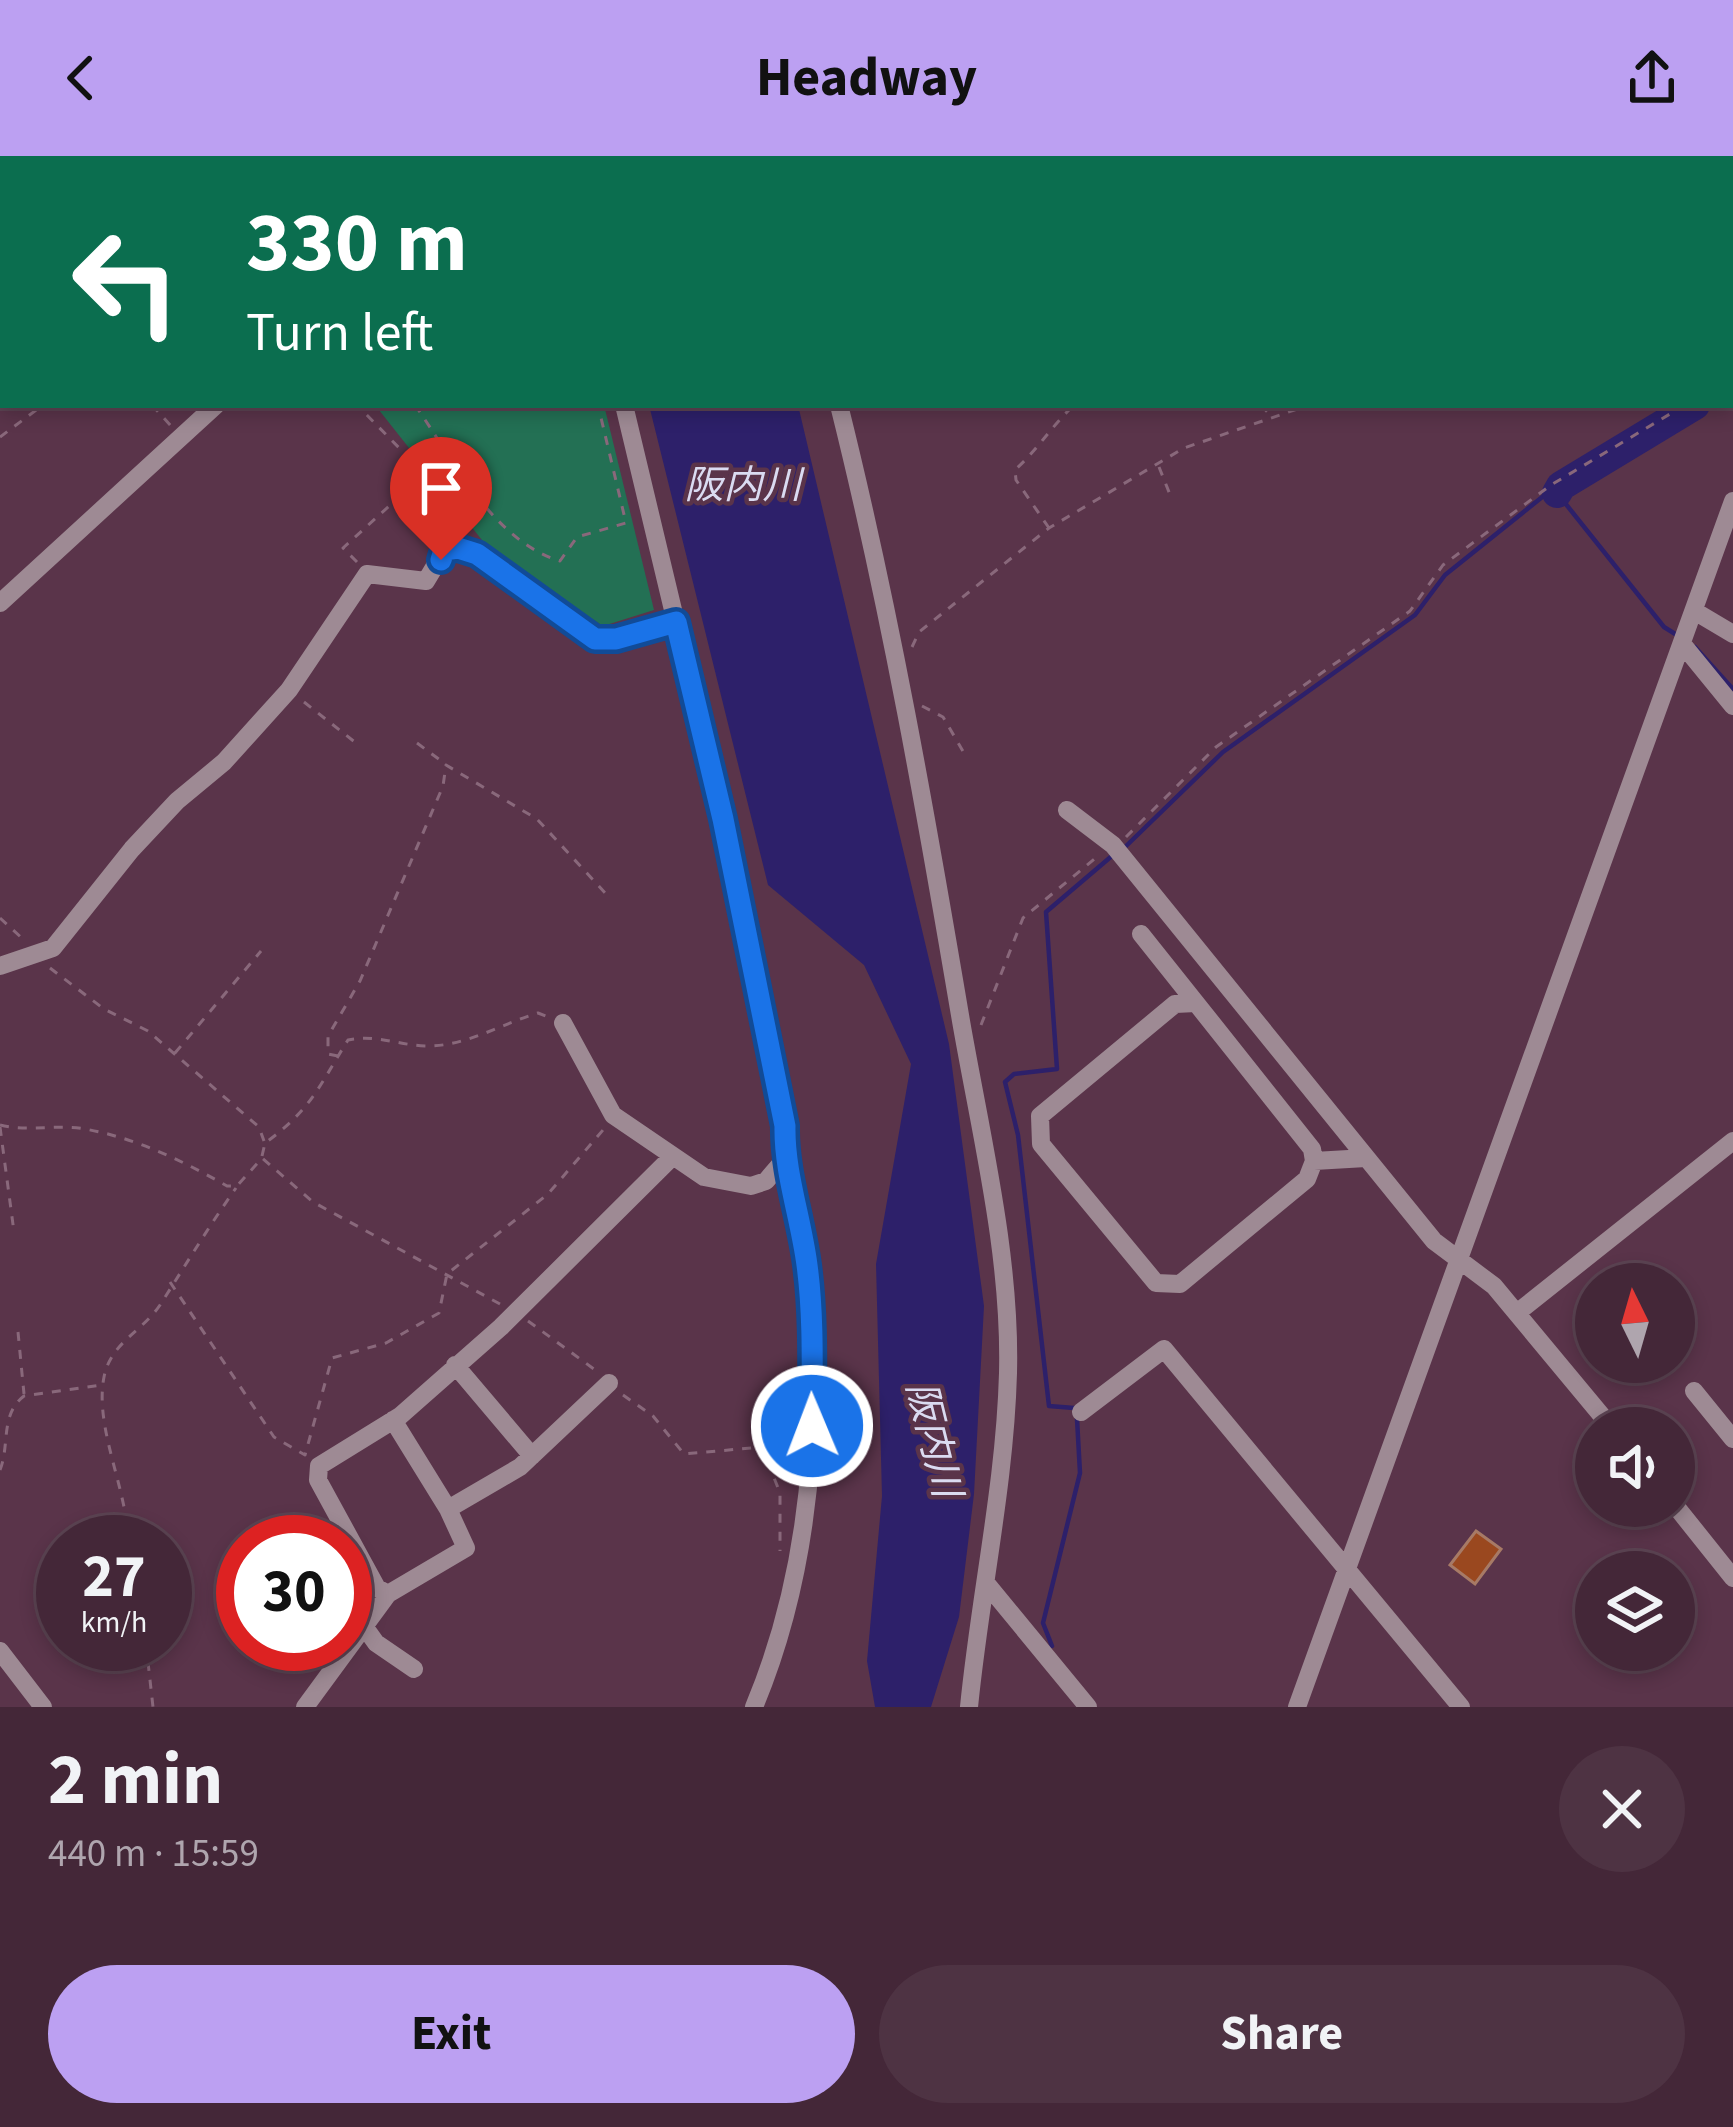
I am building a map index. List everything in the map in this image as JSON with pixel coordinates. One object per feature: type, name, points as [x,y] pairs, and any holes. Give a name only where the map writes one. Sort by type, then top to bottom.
[{"type":"street","points":[[0,603],[212,408]]},
{"type":"street","points":[[625,408],[776,1082],[785,1126],[784,1160],[795,1184],[808,1270],[812,1426],[805,1512],[786,1610],[754,1707]]},
{"type":"street","points":[[840,408],[905,694],[989,1172],[1009,1369],[1000,1488],[969,1707]]},
{"type":"street","points":[[1297,1707],[1461,1264],[1733,501]]},
{"type":"street","points":[[0,966],[53,948],[132,849],[224,762],[289,690],[367,574],[427,581],[444,550],[458,548],[477,554],[595,639],[616,639],[676,622]]},
{"type":"street","points":[[1696,612],[1733,634]]},
{"type":"street","points":[[1684,646],[1733,706]]},
{"type":"street","points":[[1067,810],[1113,845],[1434,1241],[1494,1286],[1595,1407]]},
{"type":"street","points":[[1141,934],[1191,995],[1312,1149],[1314,1161],[1307,1179],[1180,1284],[1156,1283],[1041,1144],[1040,1116],[1174,1004],[1191,995],[1211,965]]},
{"type":"street","points":[[563,1023],[613,1114],[704,1178],[752,1186],[766,1181],[784,1160]]},
{"type":"street","points":[[1518,1312],[1733,1141]]},
{"type":"street","points":[[388,1594],[377,1588],[318,1480],[319,1466],[393,1420],[515,1313],[673,1156]]},
{"type":"street","points":[[1314,1161],[1366,1158]]},
{"type":"street","points":[[1081,1412],[1164,1349],[1461,1707]]},
{"type":"street","points":[[455,1365],[532,1456]]},
{"type":"street","points":[[448,1509],[532,1456],[609,1383]]},
{"type":"street","points":[[1694,1391],[1733,1439]]},
{"type":"street","points":[[372,1619],[388,1594],[466,1548],[448,1509],[393,1420]]},
{"type":"street","points":[[1693,1527],[1733,1577]]},
{"type":"street","points":[[986,1583],[1088,1707]]},
{"type":"street","points":[[372,1637],[414,1669]]},
{"type":"street","points":[[0,1651],[43,1707]]},
{"type":"street","points":[[305,1707],[333,1671]]},
{"type":"path","points":[[0,437],[39,408]]},
{"type":"path","points":[[154,408],[178,437]]},
{"type":"path","points":[[360,408],[411,460],[420,478],[344,548],[367,574]]},
{"type":"path","points":[[417,408],[484,503],[533,553],[560,561],[577,537],[626,523],[599,408]]},
{"type":"path","points":[[1049,528],[1016,480],[1015,470],[1037,450],[1039,437],[1071,408]]},
{"type":"path","points":[[1264,408],[1274,420]]},
{"type":"path","points":[[910,651],[920,632],[1049,528],[1184,448],[1302,408]]},
{"type":"path","points":[[965,1045],[977,1034],[1023,918],[1131,833],[1216,747],[1410,611],[1443,565],[1551,485],[1680,408]]},
{"type":"path","points":[[1158,465],[1171,497]]},
{"type":"path","points":[[289,690],[356,743]]},
{"type":"path","points":[[905,694],[944,717],[967,758]]},
{"type":"path","points":[[417,743],[537,819],[607,895]]},
{"type":"path","points":[[338,1056],[328,1054],[328,1036],[386,921],[442,786],[446,764]]},
{"type":"path","points":[[0,918],[40,952],[45,964],[104,1009],[148,1031],[259,1127],[265,1143],[262,1158],[237,1186],[144,1324],[122,1339],[104,1384],[110,1455],[126,1515]]},
{"type":"path","points":[[174,1055],[261,951]]},
{"type":"path","points":[[265,1143],[299,1118],[334,1070],[348,1040],[366,1036],[425,1046],[464,1042],[538,1013],[563,1023]]},
{"type":"path","points":[[170,1282],[274,1437],[305,1455],[332,1358],[386,1343],[439,1313],[447,1274],[548,1194],[588,1153],[613,1114]]},
{"type":"path","points":[[14,1232],[0,1125],[30,1132],[82,1128],[172,1155],[237,1186]]},
{"type":"path","points":[[262,1158],[313,1202],[515,1313],[641,1412],[653,1416],[684,1454],[761,1447],[780,1493],[779,1558]]},
{"type":"path","points":[[18,1332],[24,1396]]},
{"type":"path","points":[[0,1470],[7,1417],[24,1396],[104,1384]]},
{"type":"path","points":[[149,1671],[153,1707]]},
{"type":"green space","points":[[377,408],[605,408],[654,610],[603,626],[493,554]]},
{"type":"water","name":"阪内川","points":[[650,408],[799,408],[949,1044],[984,1306],[974,1494],[959,1617],[931,1707],[875,1707],[867,1661],[882,1496],[876,1264],[911,1064],[864,965],[768,885]]},
{"type":"building","points":[[1476,1531],[1501,1549],[1475,1584],[1450,1565]]},
{"type":"waterway","points":[[1557,493],[1561,486],[1690,408]]},
{"type":"waterway","points":[[1123,849],[1223,752],[1415,615],[1445,575],[1546,494],[1557,493],[1664,627],[1680,637]]},
{"type":"waterway","points":[[1695,647],[1733,689]]},
{"type":"waterway","points":[[1074,1408],[1049,1406],[1018,1135],[1005,1082],[1014,1074],[1057,1069],[1046,912],[1113,855]]},
{"type":"waterway","points":[[1052,1646],[1043,1623],[1080,1473],[1077,1419]]},
{"type":"route","points":[[441,560],[444,550],[458,548],[477,554],[595,639],[616,639],[676,622],[723,819],[785,1126],[784,1160],[795,1184],[808,1270],[812,1426]]}]
